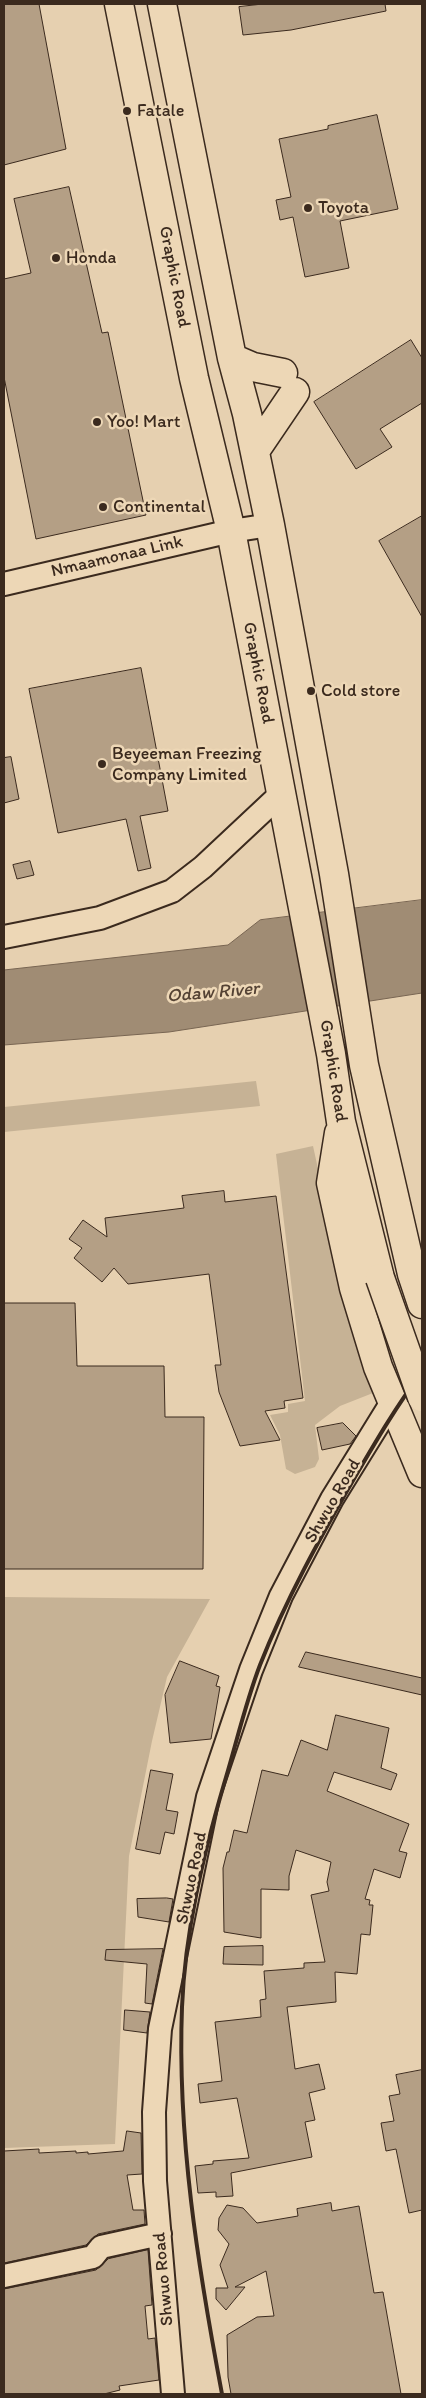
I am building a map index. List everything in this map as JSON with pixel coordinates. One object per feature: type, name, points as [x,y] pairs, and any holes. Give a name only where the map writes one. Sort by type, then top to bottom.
[{"type":"main road","name":"Graphic Road","points":[[119,4],[194,378],[231,531],[331,1054],[340,1122],[380,1278],[422,1397]]},
{"type":"main road","name":"Graphic Road","points":[[162,4],[232,358],[270,525],[334,874],[364,1065],[386,1165],[417,1274]]},
{"type":"main road","points":[[232,358],[289,383],[254,451]]},
{"type":"main road","points":[[340,1122],[331,1183],[336,1212],[354,1288],[378,1367],[422,1473]]},
{"type":"main road","points":[[417,1274],[422,1304]]},
{"type":"street","name":"Nmaamonaa Link","points":[[4,584],[231,531],[270,525]]},
{"type":"street","points":[[4,937],[100,918],[172,891],[203,868],[282,793]]},
{"type":"street","name":"Shwuo Road","points":[[173,2394],[155,2181],[154,2112],[160,2029],[208,1797],[251,1670],[281,1596],[332,1499],[392,1402]]},
{"type":"street","points":[[4,2276],[93,2258],[101,2247],[160,2234]]},
{"type":"shaded area","points":[[256,1081],[260,1106],[4,1132],[4,1107]]},
{"type":"shaded area","points":[[313,1146],[339,1264],[373,1393],[340,1406],[315,1425],[319,1459],[315,1467],[295,1474],[286,1469],[280,1435],[270,1415],[288,1412],[288,1404],[305,1401],[276,1154]]},
{"type":"shaded area","points":[[4,1597],[210,1599],[167,1677],[129,1856],[115,2144],[4,2148]]},
{"type":"water","name":"Odaw River","points":[[422,900],[422,993],[169,1032],[4,1045],[4,970],[228,945],[260,920]]},
{"type":"building","points":[[4,4],[39,4],[66,149],[4,165]]},
{"type":"building","points":[[263,4],[385,4],[386,11],[291,30],[243,35],[239,7]]},
{"type":"building","points":[[377,115],[398,209],[340,221],[349,268],[305,277],[293,217],[280,220],[276,200],[291,197],[279,139],[328,129],[328,126]]},
{"type":"building","points":[[69,187],[102,333],[108,332],[146,515],[36,539],[4,377],[4,279],[31,273],[14,199]]},
{"type":"building","points":[[411,340],[422,358],[422,403],[380,429],[392,447],[356,469],[314,402]]},
{"type":"building","points":[[422,516],[422,617],[379,541]]},
{"type":"building","name":"Beyeeman Freezing Company Limited","points":[[141,668],[168,811],[140,816],[151,868],[138,871],[126,819],[58,833],[29,689]]},
{"type":"building","points":[[11,757],[19,799],[4,803],[4,758]]},
{"type":"building","points":[[30,861],[34,875],[17,879],[13,865]]},
{"type":"building","points":[[224,1191],[225,1202],[276,1196],[303,1398],[284,1401],[285,1408],[265,1411],[280,1440],[240,1446],[219,1392],[215,1365],[221,1365],[209,1274],[128,1284],[114,1268],[102,1282],[74,1258],[82,1248],[69,1239],[83,1220],[107,1237],[105,1218],[184,1208],[182,1196]]},
{"type":"building","points":[[4,1303],[75,1303],[77,1366],[164,1366],[165,1417],[204,1417],[203,1569],[4,1569]]},
{"type":"building","points":[[343,1423],[356,1436],[350,1444],[322,1450],[317,1428]]},
{"type":"building","points":[[306,1652],[422,1678],[422,1695],[299,1667]]},
{"type":"building","points":[[180,1661],[219,1676],[216,1686],[220,1687],[211,1739],[170,1743],[165,1695]]},
{"type":"building","points":[[336,1715],[389,1728],[381,1768],[397,1774],[391,1790],[334,1772],[327,1791],[409,1824],[399,1851],[407,1853],[400,1878],[374,1869],[365,1899],[370,1900],[369,1905],[373,1905],[370,1935],[361,1934],[357,1974],[335,1972],[336,2002],[287,2007],[295,2069],[319,2064],[325,2089],[309,2093],[315,2120],[305,2122],[312,2157],[231,2173],[233,2196],[216,2197],[216,2192],[198,2193],[195,2166],[213,2164],[213,2161],[249,2158],[237,2098],[200,2103],[198,2084],[222,2081],[215,2022],[261,2017],[260,2000],[266,1999],[264,1971],[304,1968],[304,1963],[325,1962],[311,1895],[329,1891],[327,1882],[331,1862],[296,1850],[289,1876],[289,1890],[261,1889],[261,1938],[224,1932],[223,1868],[227,1852],[229,1852],[234,1830],[247,1833],[262,1770],[288,1776],[301,1740],[327,1750]]},
{"type":"building","points":[[151,1770],[173,1774],[166,1810],[178,1812],[174,1834],[165,1832],[160,1854],[136,1849]]},
{"type":"building","points":[[137,1899],[173,1899],[169,1922],[138,1917]]},
{"type":"building","points":[[263,1946],[263,1965],[223,1964],[224,1947]]},
{"type":"building","points":[[163,1949],[152,2004],[145,2003],[147,1964],[105,1960],[106,1950]]},
{"type":"building","points":[[125,2010],[150,2012],[147,2033],[124,2030]]},
{"type":"building","points":[[422,2070],[422,2210],[409,2213],[396,2149],[386,2151],[381,2123],[394,2121],[389,2096],[400,2094],[396,2075]]},
{"type":"building","points":[[127,2131],[141,2133],[142,2174],[127,2175],[133,2210],[144,2210],[145,2224],[98,2234],[86,2245],[4,2263],[4,2151],[39,2149],[39,2153],[76,2151],[76,2153],[88,2152],[88,2154],[123,2151]]},
{"type":"building","points":[[331,2203],[332,2211],[359,2206],[374,2293],[383,2292],[401,2394],[231,2394],[228,2377],[227,2335],[257,2317],[274,2316],[266,2271],[235,2287],[245,2287],[226,2310],[216,2299],[216,2288],[228,2288],[220,2265],[229,2244],[218,2230],[219,2218],[227,2205],[243,2208],[257,2223],[298,2216],[297,2209]]},
{"type":"building","points":[[148,2250],[152,2305],[145,2306],[148,2339],[155,2338],[159,2380],[119,2386],[120,2390],[104,2394],[4,2394],[4,2289],[96,2270],[108,2259]]},
{"type":"railway","points":[[222,2394],[197,2250],[186,2153],[183,2104],[181,2056],[182,2007],[187,1951],[196,1894],[216,1811],[245,1710],[270,1640],[304,1569],[342,1500],[387,1423],[422,1372]]},
{"type":"place","name":"Fatale","points":[[127,111]]},
{"type":"place","name":"Toyota","points":[[308,208]]},
{"type":"place","name":"Honda","points":[[56,258]]},
{"type":"place","name":"Yoo! Mart","points":[[97,422]]},
{"type":"place","name":"Continental","points":[[103,507]]},
{"type":"place","name":"Cold store","points":[[311,691]]},
{"type":"place","name":"Beyeeman Freezing Company Limited","points":[[102,764]]}]
